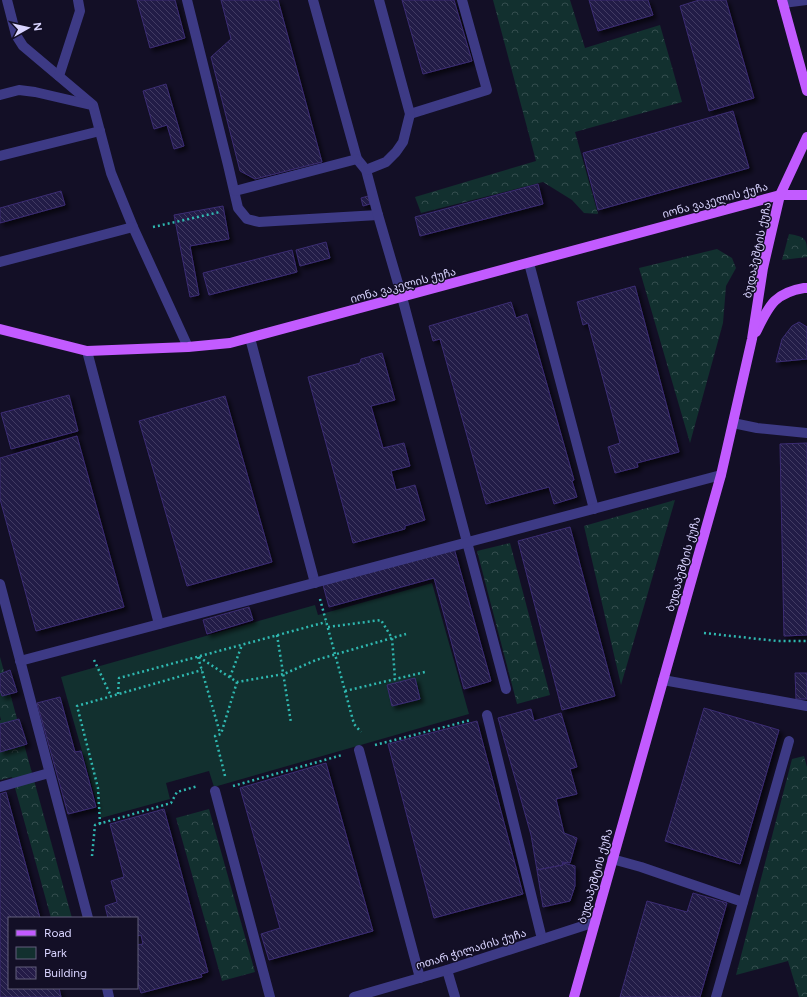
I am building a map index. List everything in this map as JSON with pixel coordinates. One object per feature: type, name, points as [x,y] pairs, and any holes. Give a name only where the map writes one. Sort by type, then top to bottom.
[{"type":"main road","points":[[782,2],[807,90]]},
{"type":"main road","name":"ბუდაპეშტის ქუჩა","points":[[574,997],[721,475],[752,339],[763,268],[780,195],[807,137]]},
{"type":"main road","name":"იონა ვაკელის ქუჩა","points":[[0,329],[87,350],[188,347],[230,343],[780,195],[807,195]]},
{"type":"main road","points":[[752,339],[768,308],[777,299],[787,292],[807,288]]},
{"type":"street","points":[[7,0],[16,35],[23,46],[93,105],[111,173],[134,229],[188,347]]},
{"type":"street","points":[[59,76],[80,11],[78,0]]},
{"type":"street","points":[[186,0],[235,191],[238,208],[247,219],[259,222],[275,222],[378,215]]},
{"type":"street","points":[[313,0],[357,159],[366,170],[402,297],[506,689]]},
{"type":"street","points":[[366,170],[386,162],[396,152],[403,142],[410,114],[379,0]]},
{"type":"street","points":[[410,114],[487,90],[462,0]]},
{"type":"street","points":[[782,2],[807,0]]},
{"type":"street","points":[[0,95],[19,90],[35,92],[93,105]]},
{"type":"street","points":[[0,156],[100,131]]},
{"type":"street","points":[[235,191],[357,159]]},
{"type":"street","points":[[0,262],[134,229]]},
{"type":"street","points":[[529,263],[594,509]]},
{"type":"street","points":[[250,338],[315,583]]},
{"type":"street","points":[[87,350],[159,624]]},
{"type":"street","points":[[733,423],[757,428],[807,433]]},
{"type":"street","points":[[20,661],[721,475]]},
{"type":"street","points":[[0,584],[88,917]]},
{"type":"street","points":[[663,680],[807,706]]},
{"type":"street","points":[[487,715],[542,939]]},
{"type":"street","points":[[716,997],[789,741]]},
{"type":"street","points":[[360,750],[420,978]]},
{"type":"street","points":[[0,787],[49,773]]},
{"type":"street","points":[[215,791],[270,997]]},
{"type":"street","points":[[612,859],[641,867],[743,902]]},
{"type":"street","name":"ოთარ ჭილაძის ქუჩა","points":[[354,997],[447,970],[595,922]]},
{"type":"street","points":[[447,970],[455,997]]},
{"type":"path","points":[[134,229],[238,208]]},
{"type":"path","points":[[315,583],[354,724],[361,731]]},
{"type":"path","points":[[328,626],[381,620],[392,638],[395,679]]},
{"type":"path","points":[[118,694],[119,678],[326,622]]},
{"type":"path","points":[[704,633],[777,641],[807,641]]},
{"type":"path","points":[[198,657],[237,682],[284,674],[335,653],[406,634]]},
{"type":"path","points":[[277,635],[292,723]]},
{"type":"path","points":[[86,643],[111,696]]},
{"type":"path","points":[[230,677],[242,645]]},
{"type":"path","points":[[198,657],[221,734]]},
{"type":"path","points":[[100,824],[98,788],[77,706],[202,670]]},
{"type":"path","points":[[345,691],[425,672]]},
{"type":"path","points":[[221,734],[237,682]]},
{"type":"path","points":[[92,856],[95,825],[171,803],[177,792],[203,784],[215,791],[487,715]]},
{"type":"path","points":[[221,734],[215,736],[228,787]]},
{"type":"green space","points":[[493,0],[570,0],[585,48],[660,25],[682,102],[575,132],[598,214],[584,213],[572,200],[543,182],[421,213],[415,197],[536,161]]},
{"type":"green space","points":[[789,234],[799,236],[805,240],[807,246],[807,257],[782,260]]},
{"type":"green space","points":[[717,249],[732,258],[736,268],[726,286],[723,323],[690,443],[639,268]]},
{"type":"green space","points":[[675,500],[621,685],[584,526]]},
{"type":"green space","points":[[510,543],[550,695],[517,704],[477,551]]},
{"type":"green space","points":[[432,583],[469,714],[214,787],[209,771],[166,783],[170,799],[101,818],[61,677],[315,605],[318,615]]},
{"type":"green space","points":[[0,657],[72,917],[51,917],[12,777],[0,780]]},
{"type":"green space","points":[[804,756],[807,767],[807,997],[799,997],[788,961],[736,975],[792,759]]},
{"type":"green space","points":[[209,809],[255,972],[222,981],[176,818]]},
{"type":"building","points":[[137,0],[175,0],[185,38],[150,48]]},
{"type":"building","points":[[221,0],[278,0],[322,162],[255,179],[240,171],[211,57],[231,39]]},
{"type":"building","points":[[402,0],[454,0],[472,61],[423,74]]},
{"type":"building","points":[[589,0],[648,0],[653,15],[598,31]]},
{"type":"building","points":[[699,0],[726,0],[754,98],[709,111],[680,6]]},
{"type":"building","points":[[166,84],[184,146],[174,149],[167,125],[154,129],[143,91]]},
{"type":"building","points":[[733,111],[749,168],[598,210],[583,153]]},
{"type":"building","points":[[538,184],[543,204],[420,236],[415,217]]},
{"type":"building","points":[[61,191],[65,205],[0,223],[0,208]]},
{"type":"building","points":[[368,196],[370,204],[363,206],[361,198]]},
{"type":"building","points":[[223,206],[229,239],[190,246],[199,295],[190,297],[174,215]]},
{"type":"building","points":[[326,242],[330,258],[300,266],[296,250]]},
{"type":"building","points":[[292,250],[297,272],[209,295],[203,273]]},
{"type":"building","points":[[635,286],[679,452],[637,463],[638,467],[615,473],[608,447],[620,443],[588,323],[583,325],[577,302]]},
{"type":"building","points":[[511,302],[516,318],[527,314],[574,480],[572,481],[577,497],[554,504],[549,487],[486,504],[440,339],[433,341],[429,326]]},
{"type":"building","points":[[799,322],[807,327],[807,359],[776,362],[782,339],[792,326]]},
{"type":"building","points":[[382,353],[395,400],[371,406],[383,448],[404,443],[410,466],[391,471],[396,490],[415,485],[425,520],[405,526],[405,529],[353,543],[308,377],[360,363],[361,359]]},
{"type":"building","points":[[69,395],[78,431],[11,449],[1,413]]},
{"type":"building","points":[[225,396],[272,562],[187,586],[139,421]]},
{"type":"building","points":[[77,436],[124,607],[36,631],[0,499],[0,458]]},
{"type":"building","points":[[807,443],[807,635],[784,636],[780,444]]},
{"type":"building","points":[[570,527],[615,696],[562,710],[518,541]]},
{"type":"building","points":[[454,548],[491,681],[464,689],[434,578],[329,607],[323,585]]},
{"type":"building","points":[[249,607],[253,620],[207,634],[203,620]]},
{"type":"building","points":[[10,670],[17,692],[2,696],[0,690],[0,674]]},
{"type":"building","points":[[795,673],[807,673],[807,699],[796,699]]},
{"type":"building","points":[[415,678],[420,699],[392,706],[387,685]]},
{"type":"building","points":[[60,697],[75,752],[81,751],[96,807],[68,814],[37,703]]},
{"type":"building","points":[[704,708],[779,730],[740,864],[665,841]]},
{"type":"building","points":[[531,709],[534,721],[561,713],[577,767],[570,769],[577,794],[556,799],[564,833],[577,838],[570,863],[562,862],[563,865],[537,870],[531,835],[498,718]]},
{"type":"building","points":[[19,719],[27,744],[0,752],[0,724]]},
{"type":"building","points":[[477,721],[523,894],[434,918],[388,744]]},
{"type":"building","points":[[326,763],[373,931],[269,960],[261,934],[280,928],[240,788]]},
{"type":"building","points":[[6,792],[40,917],[8,917],[8,989],[59,989],[61,997],[0,997],[0,794]]},
{"type":"building","points":[[164,809],[208,972],[201,974],[202,977],[141,993],[138,983],[138,945],[143,944],[141,935],[138,936],[138,917],[108,917],[105,906],[117,902],[111,881],[124,877],[110,824]]},
{"type":"building","points":[[563,863],[575,866],[575,886],[570,901],[543,907],[537,870],[563,865]]},
{"type":"building","points":[[693,893],[727,903],[700,997],[620,997],[647,901],[687,912]]}]
